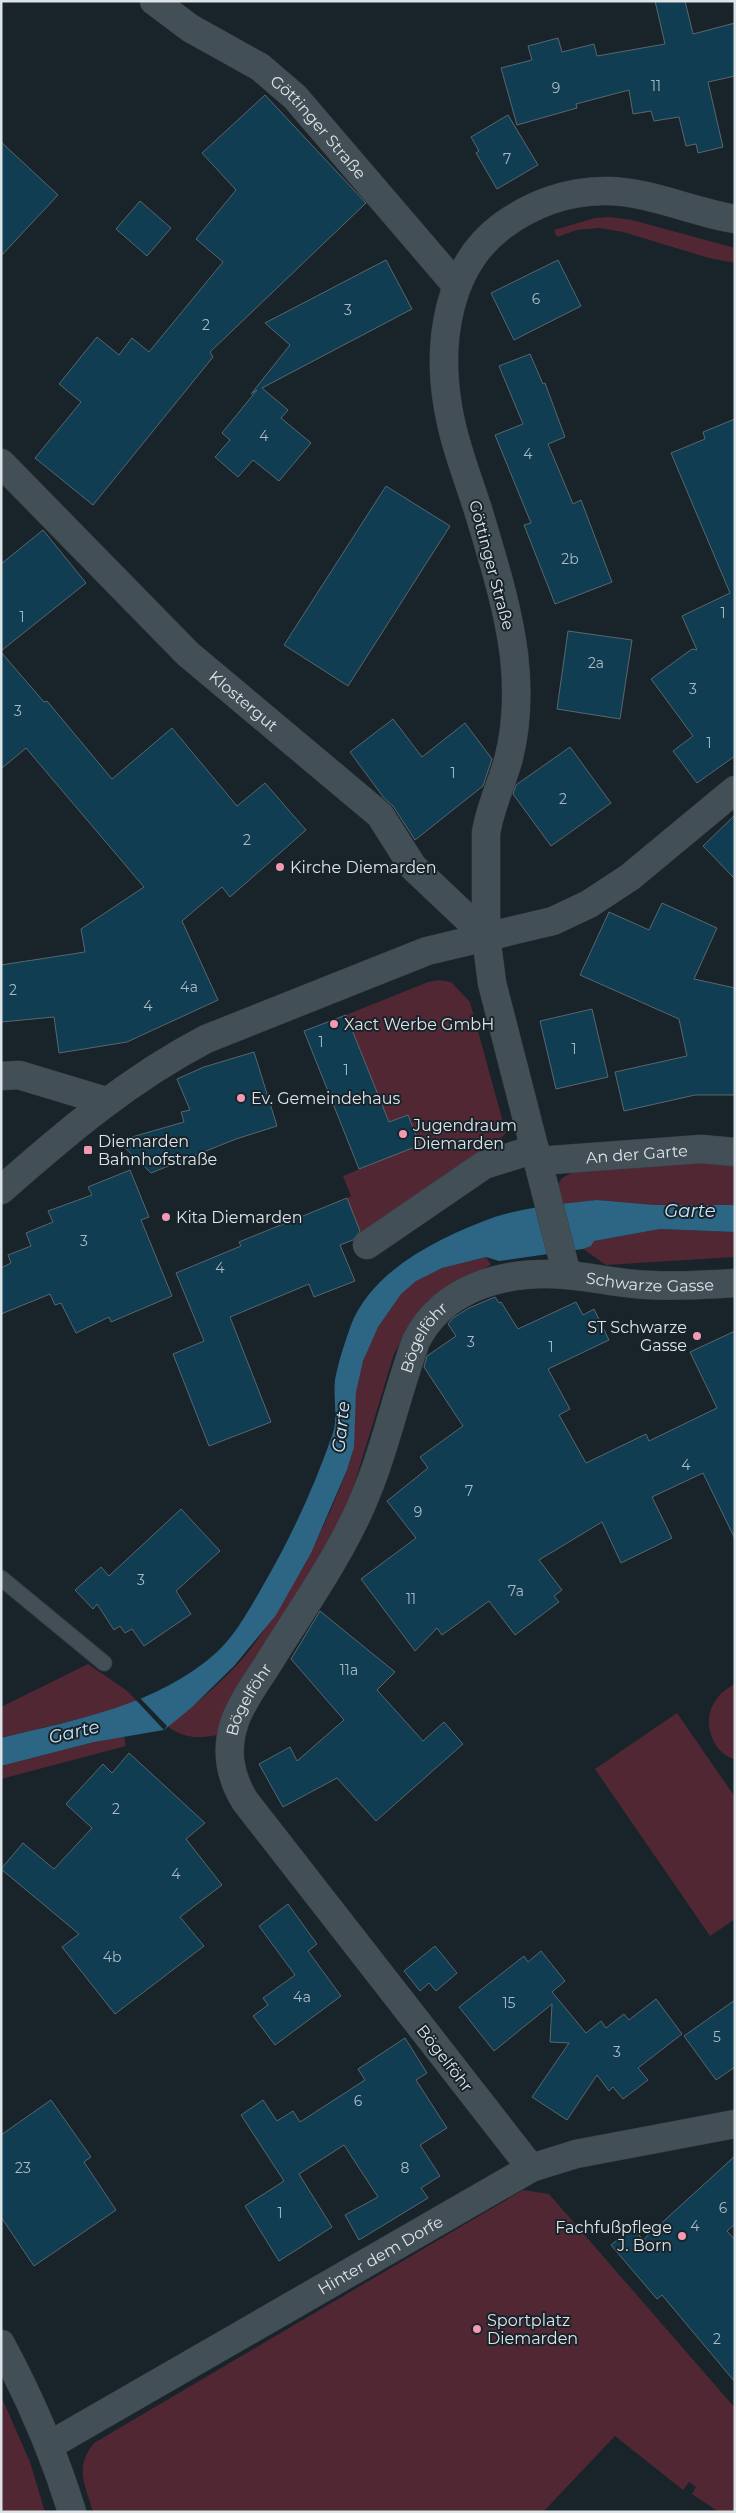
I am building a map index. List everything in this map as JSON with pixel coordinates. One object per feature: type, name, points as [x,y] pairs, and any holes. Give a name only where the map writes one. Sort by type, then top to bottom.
[{"type":"street","name":"Göttinger Straße","points":[[154,1],[190,28],[260,66],[295,97],[456,285]]},
{"type":"street","name":"Göttinger Straße","points":[[564,1263],[492,983],[486,936],[486,833],[489,817],[511,747],[515,719],[516,684],[509,619],[497,572],[457,448],[448,409],[444,352],[447,325],[456,285],[470,259],[490,236],[514,218],[541,203],[572,194],[605,191],[634,193],[708,215],[735,219]]},
{"type":"street","name":"Klostergut","points":[[1,463],[188,654],[380,815],[413,867],[486,936]]},
{"type":"street","points":[[1,1190],[74,1125],[172,1056],[206,1039],[427,952],[553,921],[589,904],[660,854],[735,790]]},
{"type":"street","points":[[1,1076],[19,1075],[106,1101]]},
{"type":"street","name":"An der Garte","points":[[367,1244],[484,1165],[536,1155],[701,1150],[735,1152]]},
{"type":"street","name":"Schwarze Gasse","points":[[564,1263],[659,1286],[735,1283]]},
{"type":"street","name":"Bögelföhr","points":[[531,2168],[245,1800],[232,1776],[229,1747],[235,1720],[243,1705],[331,1563],[354,1522],[388,1432],[416,1340],[429,1318],[458,1294],[488,1281],[536,1275],[564,1263]]},
{"type":"street","name":"Hinter dem Dorfe","points":[[50,2445],[531,2168],[576,2154],[735,2124]]},
{"type":"street","points":[[1,2344],[50,2445],[72,2512]]},
{"type":"lane","points":[[1,1578],[104,1664]]},
{"type":"shaded area","points":[[610,217],[632,220],[735,248],[735,263],[709,258],[623,232],[599,228],[577,230],[557,237],[554,230],[595,218]]},
{"type":"shaded area","points":[[439,980],[451,982],[470,1002],[506,1133],[492,1147],[362,1236],[347,1198],[351,1196],[343,1176],[420,1144],[408,1115],[389,1122],[346,1015],[428,982]]},
{"type":"shaded area","points":[[697,1161],[735,1163],[735,1205],[655,1205],[597,1200],[560,1205],[555,1189],[562,1178],[575,1171]]},
{"type":"shaded area","points":[[660,1229],[735,1232],[735,1257],[606,1265],[583,1249],[591,1246],[594,1241]]},
{"type":"shaded area","points":[[486,1257],[491,1265],[448,1286],[427,1301],[411,1322],[394,1354],[352,1492],[333,1533],[217,1735],[203,1737],[185,1735],[167,1726],[214,1687],[246,1655],[269,1623],[307,1560],[347,1470],[352,1451],[355,1402],[359,1378],[369,1347],[384,1316],[404,1291],[423,1276],[449,1266]]},
{"type":"shaded area","points":[[88,1664],[126,1690],[137,1701],[119,1709],[1,1738],[1,1707]]},
{"type":"shaded area","points":[[735,1684],[735,1759],[727,1756],[715,1744],[711,1736],[709,1719],[716,1700],[723,1692]]},
{"type":"shaded area","points":[[677,1713],[735,1797],[735,1919],[710,1936],[595,1769]]},
{"type":"shaded area","points":[[124,1736],[126,1746],[1,1779],[1,1766]]},
{"type":"shaded area","name":"Sportplatz Diemarden","points":[[523,2190],[549,2194],[735,2408],[735,2512],[719,2512],[692,2494],[696,2487],[689,2482],[683,2490],[615,2436],[543,2512],[93,2512],[83,2476],[83,2468],[84,2460],[94,2443]]},
{"type":"shaded area","points":[[1,2396],[30,2462],[45,2512],[1,2512]]},
{"type":"water","name":"Garte","points":[[597,1200],[655,1205],[735,1205],[735,1232],[660,1229],[594,1241],[591,1246],[583,1249],[499,1261],[486,1257],[442,1268],[416,1281],[401,1294],[378,1327],[363,1361],[356,1392],[354,1447],[347,1470],[311,1553],[276,1615],[234,1666],[191,1708],[164,1730],[94,1742],[1,1766],[1,1738],[87,1717],[142,1698],[169,1686],[194,1670],[225,1644],[252,1605],[304,1506],[333,1433],[335,1380],[351,1325],[361,1305],[391,1272],[410,1258],[451,1235],[503,1214],[558,1204]]},
{"type":"pier","points":[[139,1697],[167,1726],[164,1730],[135,1699]]},
{"type":"building","points":[[655,1],[685,1],[693,34],[735,23],[735,76],[708,82],[723,147],[698,153],[696,144],[686,146],[679,117],[654,121],[651,111],[633,114],[629,90],[576,104],[577,108],[517,125],[501,68],[532,60],[528,46],[558,38],[562,52],[594,44],[597,56],[665,44]]},
{"type":"building","points":[[265,95],[366,203],[210,352],[213,357],[93,505],[35,458],[81,402],[59,384],[97,337],[119,355],[132,338],[149,352],[223,262],[196,239],[236,190],[202,153]]},
{"type":"building","points":[[508,115],[538,165],[497,189],[476,153],[479,151],[471,137]]},
{"type":"building","points":[[1,142],[58,195],[1,256]]},
{"type":"building","points":[[140,201],[171,228],[147,256],[116,229]]},
{"type":"building","points":[[386,260],[412,309],[262,388],[288,410],[281,418],[311,443],[279,481],[253,460],[238,477],[215,457],[230,440],[222,433],[290,345],[265,323]]},
{"type":"building","points":[[558,260],[581,306],[514,340],[491,293]]},
{"type":"building","points":[[530,354],[543,384],[545,383],[565,437],[548,444],[573,504],[581,500],[612,582],[555,604],[524,525],[531,523],[495,435],[523,424],[499,366]]},
{"type":"building","points":[[735,419],[735,756],[697,783],[673,751],[693,736],[651,679],[692,649],[697,650],[682,616],[730,593],[671,453],[705,439],[703,432]]},
{"type":"building","points":[[386,486],[450,526],[348,686],[284,645]]},
{"type":"building","points":[[43,530],[86,583],[1,651],[1,564]]},
{"type":"building","points":[[568,631],[632,640],[620,719],[557,709]]},
{"type":"building","points":[[1,652],[44,702],[47,701],[112,779],[172,728],[237,806],[265,783],[306,830],[230,897],[222,887],[182,921],[218,1000],[127,1042],[59,1053],[54,1017],[1,1022],[1,965],[85,952],[81,929],[144,887],[26,748],[1,769]]},
{"type":"building","points":[[393,719],[422,757],[465,723],[492,759],[483,786],[415,840],[393,806],[384,798],[350,752]]},
{"type":"building","points":[[570,747],[611,803],[551,846],[513,794],[516,785]]},
{"type":"building","points":[[735,815],[735,879],[703,846]]},
{"type":"building","points":[[662,903],[717,928],[694,979],[735,988],[735,1095],[695,1095],[624,1111],[615,1072],[687,1056],[679,1019],[580,975],[609,912],[649,930]]},
{"type":"building","points":[[592,1009],[608,1077],[556,1089],[540,1021]]},
{"type":"building","points":[[346,1015],[389,1122],[408,1115],[420,1145],[359,1169],[304,1031]]},
{"type":"building","name":"Ev. Gemeindehaus","points":[[254,1052],[277,1126],[236,1139],[151,1173],[118,1141],[184,1122],[181,1112],[190,1110],[177,1079],[204,1067]]},
{"type":"building","points":[[130,1170],[149,1217],[141,1220],[172,1296],[111,1322],[109,1317],[76,1333],[61,1303],[55,1305],[50,1294],[1,1314],[1,1268],[11,1263],[8,1255],[31,1246],[26,1233],[53,1222],[48,1211],[92,1195],[88,1187]]},
{"type":"building","points":[[347,1198],[360,1231],[353,1240],[340,1245],[355,1281],[314,1297],[309,1284],[230,1317],[271,1422],[209,1446],[173,1354],[204,1341],[176,1273],[241,1246],[239,1242]]},
{"type":"building","points":[[495,1297],[499,1303],[501,1302],[518,1329],[576,1302],[583,1315],[594,1309],[609,1340],[548,1369],[570,1409],[559,1415],[586,1463],[646,1434],[649,1441],[717,1408],[690,1352],[735,1331],[735,1539],[703,1473],[652,1497],[672,1538],[621,1563],[602,1522],[539,1560],[562,1590],[554,1596],[559,1602],[515,1635],[489,1601],[442,1635],[437,1628],[415,1651],[361,1579],[416,1538],[387,1501],[428,1468],[420,1457],[463,1426],[424,1367],[427,1356],[456,1336],[448,1324],[453,1318],[469,1308]]},
{"type":"building","points":[[181,1509],[220,1551],[176,1591],[191,1614],[144,1646],[132,1629],[125,1633],[120,1626],[114,1630],[97,1604],[93,1609],[75,1590],[101,1567],[109,1576]]},
{"type":"building","points":[[320,1611],[395,1672],[377,1690],[423,1741],[444,1722],[463,1744],[376,1821],[337,1778],[283,1807],[259,1764],[290,1747],[297,1761],[344,1720],[291,1659]]},
{"type":"building","points":[[129,1753],[205,1823],[186,1839],[222,1885],[180,1917],[204,1946],[115,2014],[62,1947],[79,1934],[1,1869],[23,1843],[54,1869],[92,1828],[66,1804],[103,1764],[112,1773]]},
{"type":"building","points":[[288,1904],[317,1944],[308,1951],[341,1996],[275,2045],[253,2016],[268,2005],[263,1998],[295,1975],[259,1926]]},
{"type":"building","points":[[435,1946],[457,1973],[436,1991],[429,1983],[420,1991],[404,1971]]},
{"type":"building","points":[[541,1951],[565,1981],[552,1992],[586,2033],[601,2021],[606,2028],[624,2014],[629,2020],[656,1999],[682,2034],[638,2068],[648,2080],[623,2099],[613,2087],[609,2091],[597,2075],[567,2120],[532,2097],[569,2043],[550,2042],[552,2004],[494,2051],[459,2007],[524,1956],[528,1962]]},
{"type":"building","points":[[735,2000],[735,2067],[716,2080],[684,2036]]},
{"type":"building","points":[[405,2038],[427,2073],[416,2080],[447,2128],[420,2145],[440,2176],[421,2188],[428,2198],[359,2240],[345,2215],[378,2197],[344,2145],[299,2174],[332,2227],[279,2261],[245,2206],[284,2181],[241,2115],[263,2100],[277,2121],[293,2111],[300,2122],[365,2080],[358,2069]]},
{"type":"building","points":[[51,2100],[91,2157],[84,2162],[116,2210],[34,2266],[1,2217],[1,2135]]},
{"type":"building","points":[[735,2156],[735,2224],[727,2231],[735,2240],[735,2382],[662,2295],[657,2299],[611,2245],[633,2227],[643,2240]]},
{"type":"place","name":"Kirche Diemarden","points":[[280,867]]},
{"type":"place","name":"Xact Werbe GmbH","points":[[334,1024]]},
{"type":"place","name":"Ev. Gemeindehaus","points":[[241,1098]]},
{"type":"place","name":"Jugendraum Diemarden","points":[[403,1134]]},
{"type":"place","name":"Diemarden Bahnhofstraße","points":[[88,1150]]},
{"type":"place","name":"Kita Diemarden","points":[[166,1217]]},
{"type":"place","name":"ST Schwarze Gasse","points":[[697,1336]]},
{"type":"place","name":"Fachfußpflege J. Born","points":[[682,2236]]},
{"type":"place","name":"Sportplatz Diemarden","points":[[477,2329]]}]
